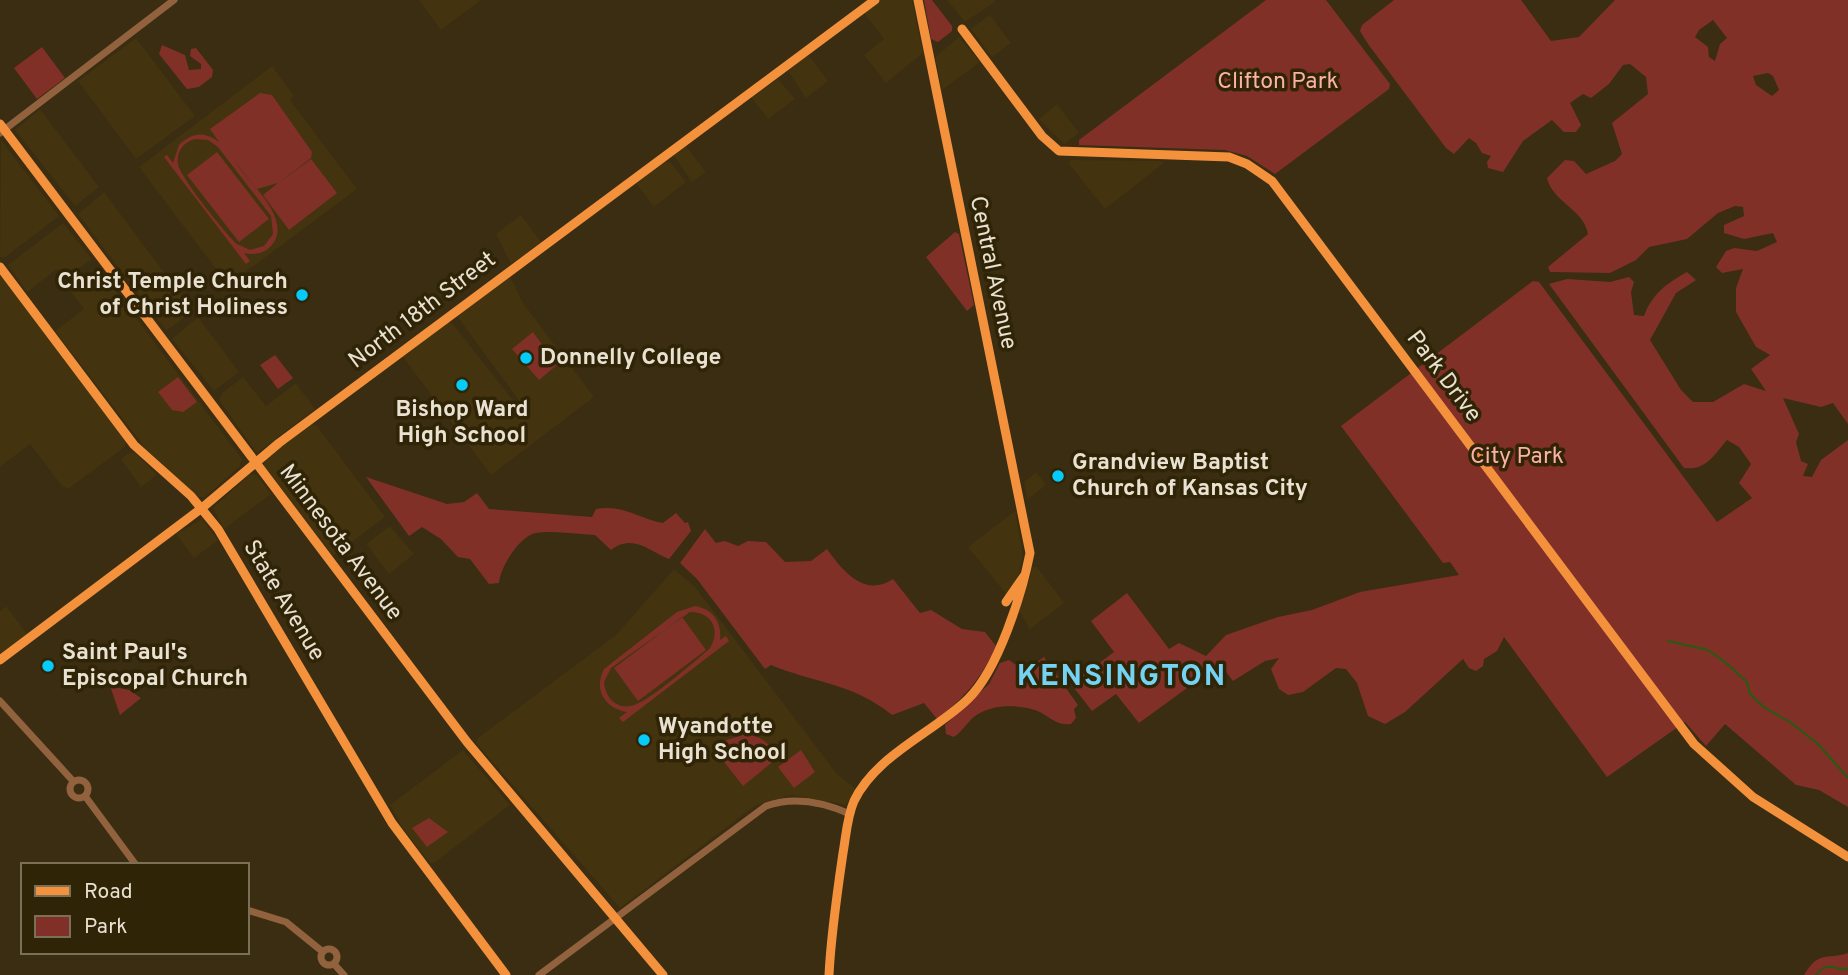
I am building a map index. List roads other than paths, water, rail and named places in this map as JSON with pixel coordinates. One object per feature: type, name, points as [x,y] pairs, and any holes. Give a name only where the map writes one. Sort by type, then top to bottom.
[{"type":"main road","name":"North 18th Street","points":[[0,660],[202,508],[254,462],[875,0]]},
{"type":"main road","name":"Central Avenue","points":[[918,0],[1030,553],[1026,575]]},
{"type":"main road","name":"Park Drive","points":[[962,29],[1042,136],[1059,151],[1229,157],[1247,164],[1272,181],[1694,744],[1753,797],[1848,856]]},
{"type":"main road","name":"Minnesota Avenue","points":[[1,129],[467,742],[663,975]]},
{"type":"main road","name":"State Avenue","points":[[0,267],[134,444],[202,508],[233,553],[392,824],[506,975]]},
{"type":"main road","points":[[1006,601],[1026,575]]},
{"type":"main road","points":[[829,975],[836,896],[849,814],[861,789],[874,772],[956,709],[980,686],[995,659],[1026,575]]},
{"type":"street","points":[[1,129],[174,0]]},
{"type":"street","points":[[0,701],[73,781]]},
{"type":"street","points":[[73,781],[80,779],[87,783],[85,796],[135,863]]},
{"type":"street","points":[[73,781],[70,789],[72,795],[77,798],[85,796]]},
{"type":"street","points":[[539,975],[766,806],[792,800],[825,805],[849,814]]},
{"type":"street","points":[[248,910],[286,922],[323,952],[335,952],[337,959],[334,964],[344,975]]},
{"type":"waterway","points":[[1668,641],[1708,650],[1725,662],[1747,682],[1750,694],[1765,708],[1790,722],[1818,744],[1848,778]]},
{"type":"waterway","points":[[1816,975],[1825,968],[1848,968]]},
{"type":"place","name":"Christ Temple Church of Christ Holiness","points":[[302,295]]},
{"type":"place","name":"Donnelly College","points":[[526,358]]},
{"type":"place","name":"Bishop Ward High School","points":[[462,385]]},
{"type":"place","name":"Grandview Baptist Church of Kansas City","points":[[1058,476]]},
{"type":"place","name":"Saint Paul's Episcopal Church","points":[[48,666]]},
{"type":"place","name":"Wyandotte High School","points":[[644,740]]},
{"type":"district","name":"KENSINGTON","points":[[1122,677]]},
{"type":"park label","name":"Clifton Park","points":[[1278,82]]},
{"type":"park label","name":"City Park","points":[[1517,457]]}]
